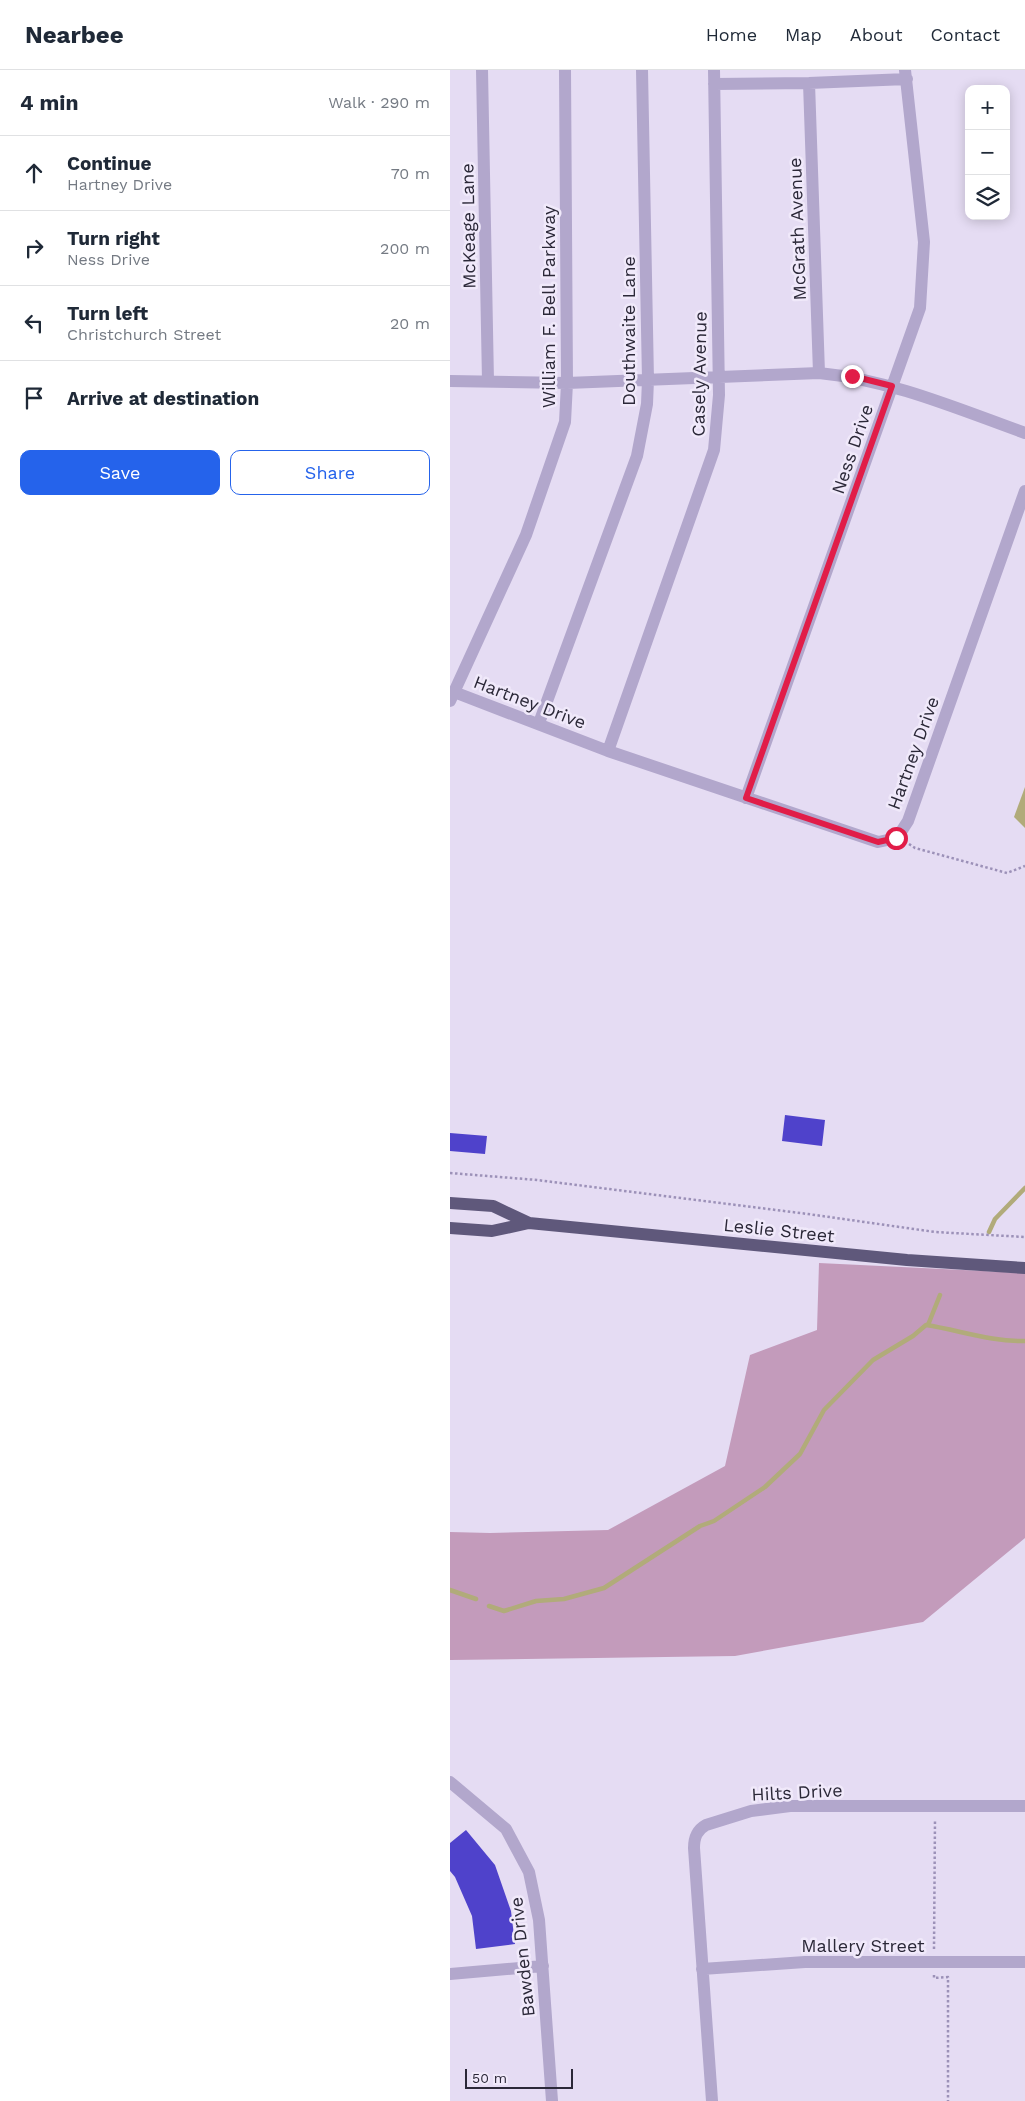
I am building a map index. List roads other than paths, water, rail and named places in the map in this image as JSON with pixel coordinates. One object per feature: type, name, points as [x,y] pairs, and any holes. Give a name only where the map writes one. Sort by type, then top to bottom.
[{"type":"main road","name":"Leslie Street","points":[[450,1202],[493,1206],[529,1223]]},
{"type":"main road","name":"Leslie Street","points":[[450,1228],[492,1231],[529,1223],[907,1260],[1025,1268]]},
{"type":"street","name":"McKeage Lane","points":[[482,70],[488,381]]},
{"type":"street","name":"William F. Bell Parkway","points":[[452,696],[526,535],[565,422],[567,383],[565,70]]},
{"type":"street","name":"Douthwaite Lane","points":[[540,723],[637,456],[648,404],[642,70]]},
{"type":"street","name":"Casely Avenue","points":[[608,750],[714,450],[720,395],[714,70]]},
{"type":"street","points":[[714,84],[809,83],[906,74]]},
{"type":"street","name":"Ness Drive","points":[[746,798],[920,308],[924,242],[906,74]]},
{"type":"street","name":"McGrath Avenue","points":[[809,83],[819,373]]},
{"type":"street","points":[[450,381],[567,383],[819,373],[852,376],[892,386],[1025,433]]},
{"type":"street","name":"Hartney Drive","points":[[452,696],[540,723],[608,750],[878,842],[896,838],[908,821],[1025,491]]},
{"type":"street","name":"Bawden Drive","points":[[450,1782],[506,1829],[530,1872],[540,1920],[552,2101]]},
{"type":"street","name":"Hilts Drive","points":[[712,2101],[694,1840],[700,1828],[706,1824],[751,1811],[790,1806],[1025,1806]]},
{"type":"street","name":"Mallery Street","points":[[702,1969],[805,1962],[1025,1962]]},
{"type":"street","points":[[450,1974],[543,1966]]},
{"type":"waterway","points":[[989,1232],[995,1219],[1025,1188]]},
{"type":"waterway","points":[[928,1325],[940,1295]]},
{"type":"waterway","points":[[489,1606],[504,1611],[536,1601],[564,1599],[604,1588],[700,1526],[714,1521],[765,1487],[800,1454],[824,1410],[873,1360],[913,1336],[926,1325],[987,1338],[1025,1341]]},
{"type":"waterway","points":[[450,1590],[476,1599]]}]
